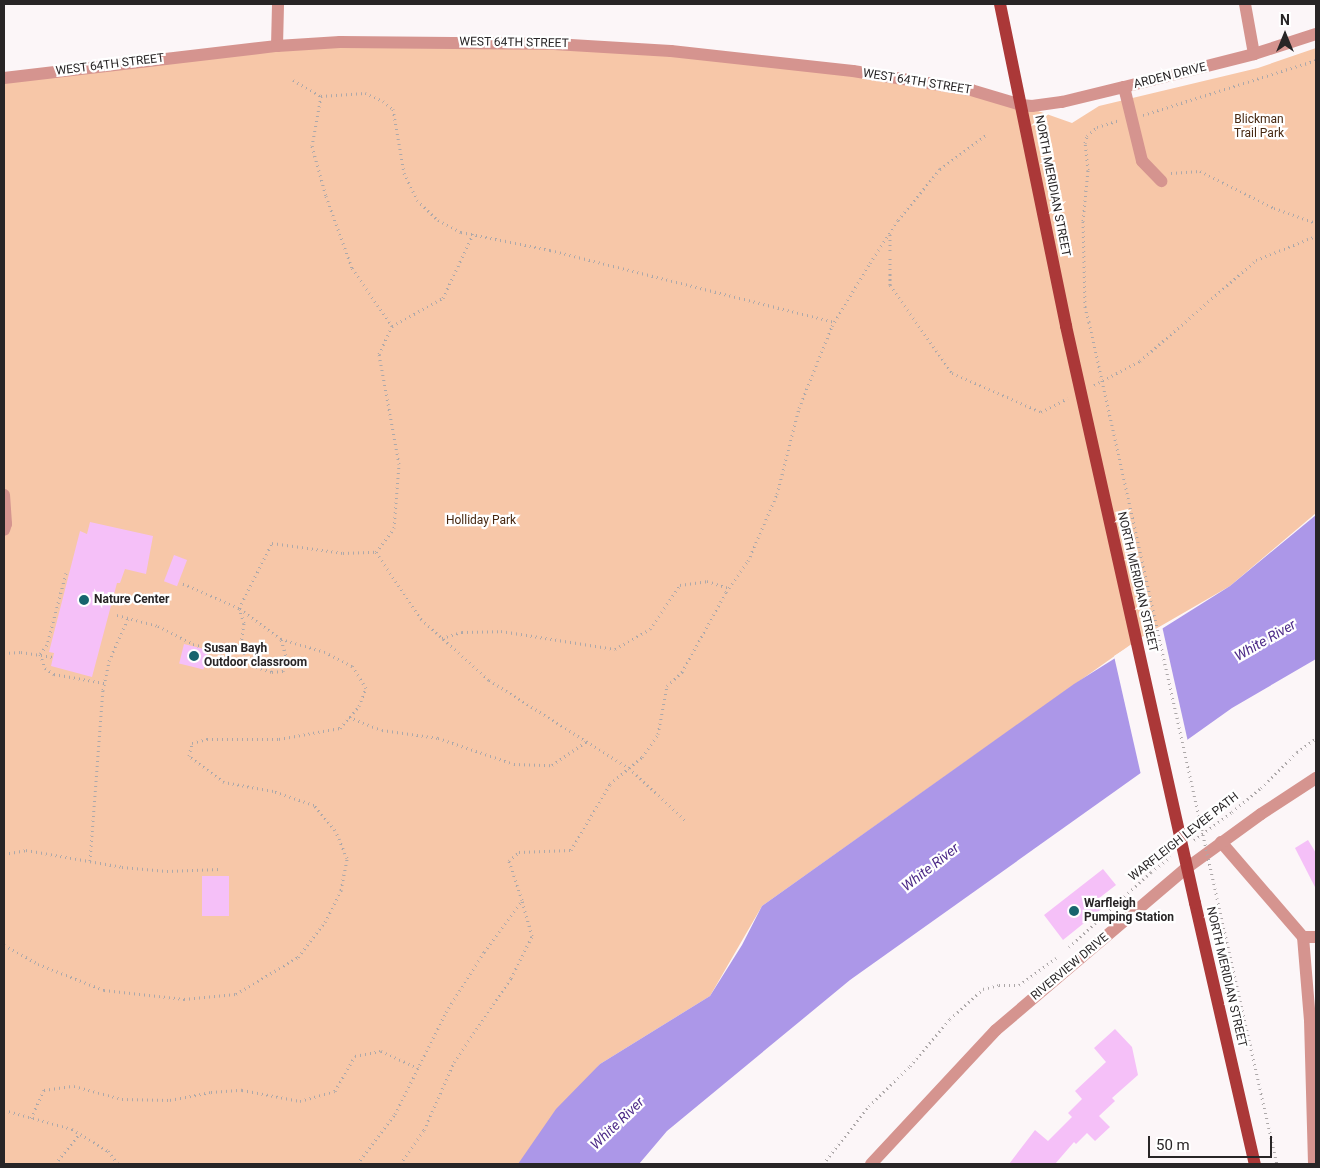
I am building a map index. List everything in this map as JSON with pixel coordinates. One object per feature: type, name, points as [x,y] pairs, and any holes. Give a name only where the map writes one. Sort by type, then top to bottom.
[{"type":"main road","name":"NORTH MERIDIAN STREET","points":[[1000,4],[1066,326],[1255,1164]]},
{"type":"street","points":[[277,46],[278,4]]},
{"type":"street","points":[[1245,4],[1254,54]]},
{"type":"street","name":"ARDEN DRIVE","points":[[1021,105],[1062,102],[1254,54],[1316,34]]},
{"type":"street","name":"WEST 64TH STREET","points":[[4,78],[277,46],[386,41],[554,44],[671,51],[883,76],[972,90],[1021,105]]},
{"type":"street","points":[[1124,87],[1135,117],[1142,161],[1160,181]]},
{"type":"street","points":[[4,495],[6,524],[4,530]]},
{"type":"street","name":"RIVERVIEW DRIVE","points":[[871,1164],[996,1030],[1178,875],[1221,842],[1316,778]]},
{"type":"street","points":[[1221,842],[1303,937],[1310,1020],[1314,1164]]},
{"type":"street","points":[[1303,937],[1316,937]]},
{"type":"path","points":[[1277,1164],[1085,307],[1083,221],[1088,170],[1085,143],[1087,136],[1098,127],[1316,60]]},
{"type":"path","points":[[293,80],[321,96],[365,93],[383,100],[393,109],[404,173],[417,200],[438,220],[461,232],[550,250],[835,322]]},
{"type":"path","points":[[321,96],[312,146],[326,196],[352,268],[392,326]]},
{"type":"path","points":[[400,1164],[424,1130],[454,1062],[511,978],[532,936],[509,861],[519,852],[571,850],[610,784],[642,757],[658,734],[666,686],[682,672],[729,588],[748,561],[777,494],[799,408],[835,322],[898,220],[940,169],[986,135]]},
{"type":"path","points":[[1160,181],[1173,172],[1200,170],[1274,208],[1316,223]]},
{"type":"path","points":[[376,552],[394,528],[399,464],[379,354],[392,326],[443,298],[473,234]]},
{"type":"path","points":[[117,615],[158,626],[194,644],[212,649],[223,657],[241,644],[244,623],[238,608],[272,543],[343,553],[376,552]]},
{"type":"path","points":[[376,552],[421,619],[489,680],[629,768],[686,821]]},
{"type":"path","points":[[40,654],[47,645],[66,573]]},
{"type":"path","points":[[442,638],[462,632],[501,631],[615,649],[650,629],[680,586],[707,580],[729,588]]},
{"type":"path","points":[[4,945],[38,964],[104,990],[184,998],[236,994],[298,957],[325,922],[341,890],[347,858],[335,830],[314,805],[273,791],[224,782],[190,756],[192,743],[208,740],[279,739],[340,728],[359,706],[366,688],[352,666],[325,652],[281,639],[238,608],[182,583]]},
{"type":"path","points":[[90,861],[104,683],[109,662],[128,618]]},
{"type":"path","points":[[237,646],[256,667],[272,672],[283,671],[287,660],[281,639]]},
{"type":"path","points":[[4,653],[21,652],[53,657]]},
{"type":"path","points":[[40,654],[45,668],[54,674],[104,683]]},
{"type":"path","points":[[349,717],[382,730],[438,738],[514,764],[552,765],[587,741]]},
{"type":"path","name":"WARFLEIGH LEVEE PATH","points":[[1188,844],[1232,812],[1297,752],[1316,738]]},
{"type":"path","points":[[4,854],[26,850],[167,871],[220,869]]},
{"type":"path","name":"WARFLEIGH LEVEE PATH","points":[[1068,948],[1151,872],[1173,855]]},
{"type":"path","points":[[357,1164],[396,1114],[446,1012],[484,952],[522,900]]},
{"type":"path","points":[[823,1164],[869,1106],[910,1066],[950,1019],[983,990],[998,985],[1019,985],[1061,954]]},
{"type":"path","points":[[31,1118],[44,1090],[74,1086],[122,1099],[170,1100],[212,1092],[242,1090],[300,1101],[334,1091],[355,1056],[381,1052],[418,1068]]},
{"type":"path","points":[[4,1110],[72,1129],[108,1150],[118,1164]]},
{"type":"path","points":[[55,1164],[79,1134]]},
{"type":"green space","name":"Holliday Park","points":[[554,44],[853,71],[1021,105],[1072,123],[1099,106],[1258,68],[1316,48],[1316,513],[1230,586],[1140,638],[762,906],[710,996],[600,1064],[519,1164],[4,1164],[4,78],[277,46]]},
{"type":"water","name":"White River","points":[[1316,515],[1316,659],[1232,708],[850,980],[667,1131],[639,1164],[518,1164],[556,1109],[600,1064],[710,996],[742,945],[762,906],[1074,684],[1230,586]]},
{"type":"pier","points":[[1162,626],[1188,742],[1141,775],[1114,656]]},
{"type":"building","name":"Nature Center","points":[[90,522],[153,536],[146,574],[125,569],[120,583],[117,583],[92,677],[51,666],[54,653],[49,652],[80,531],[87,534]]},
{"type":"building","points":[[174,555],[187,560],[177,586],[164,581]]},
{"type":"building","name":"Susan Bayh Outdoor classroom","points":[[184,644],[208,650],[203,669],[179,663]]},
{"type":"building","points":[[1308,840],[1316,853],[1316,889],[1295,848]]},
{"type":"building","name":"Warfleigh Pumping Station","points":[[1103,869],[1116,885],[1098,899],[1104,907],[1063,940],[1044,915]]},
{"type":"building","points":[[202,876],[229,876],[229,916],[202,916]]},
{"type":"building","points":[[1115,1029],[1132,1047],[1138,1075],[1112,1098],[1115,1101],[1099,1116],[1110,1127],[1095,1141],[1087,1133],[1076,1144],[1074,1142],[1055,1164],[1009,1164],[1035,1130],[1048,1141],[1072,1117],[1068,1113],[1082,1099],[1075,1091],[1106,1062],[1094,1048]]},
{"type":"place","name":"Nature Center","points":[[84,600]]},
{"type":"place","name":"Susan Bayh Outdoor classroom","points":[[194,656]]},
{"type":"place","name":"Warfleigh Pumping Station","points":[[1074,911]]},
{"type":"park label","name":"Blickman Trail Park","points":[[1259,127]]}]
